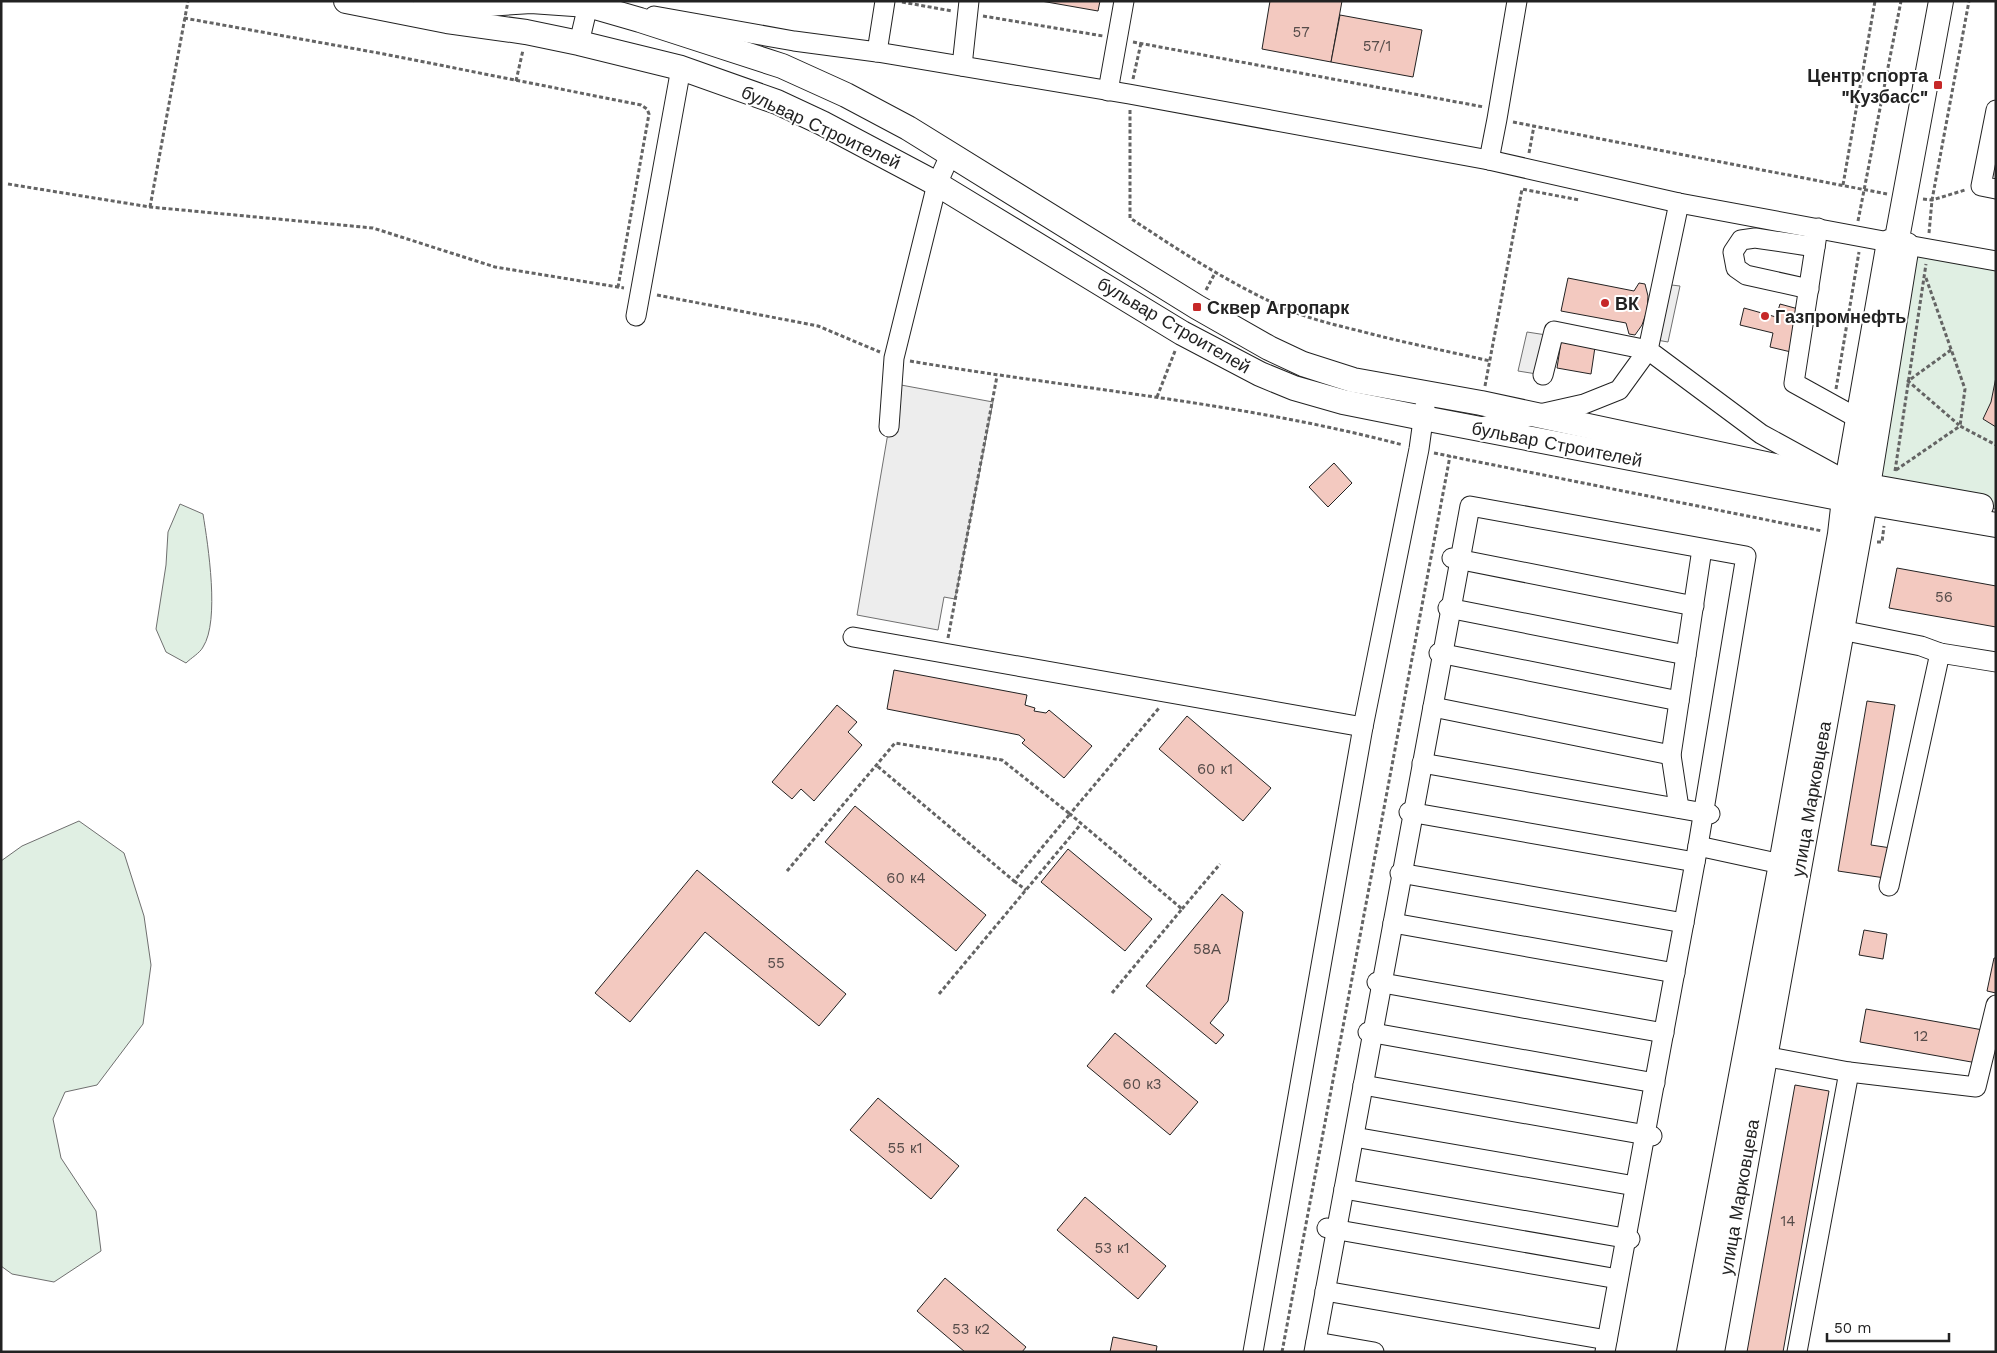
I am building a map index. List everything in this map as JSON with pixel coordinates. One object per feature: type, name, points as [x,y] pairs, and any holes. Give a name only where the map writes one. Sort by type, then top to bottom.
[{"type":"main road","name":"бульвар Строителей","points":[[346,1],[447,21],[526,32],[579,43],[681,68],[777,102],[822,123],[936,184],[1182,332],[1260,374],[1294,388],[1343,402],[1477,428],[1996,509]]},
{"type":"main road","name":"улица Марковцева","points":[[1688,1352],[1754,1054],[1841,630],[1868,488],[1905,245],[1905,196],[1941,1]]},
{"type":"main road","name":"бульвар Строителей","points":[[393,10],[531,2],[588,3],[782,66],[846,95],[951,153],[1197,307],[1269,348],[1303,364],[1353,380],[1535,415],[1868,488],[1996,525]]},
{"type":"main road","name":"улица Марковцева","points":[[1712,1352],[1781,864],[1840,534],[1868,488],[1859,419],[1905,245]]},
{"type":"street","points":[[877,52],[885,1]]},
{"type":"street","points":[[1108,91],[1124,1]]},
{"type":"street","points":[[1489,160],[1517,1]]},
{"type":"street","points":[[579,43],[588,3]]},
{"type":"street","name":"бульвар Строителей","points":[[588,3],[794,41],[877,52],[1129,94],[1526,167],[1679,203],[1996,261]]},
{"type":"street","points":[[962,66],[969,7]]},
{"type":"street","points":[[782,66],[784,54],[794,41]]},
{"type":"street","points":[[636,316],[681,68]]},
{"type":"street","points":[[1988,187],[1996,110]]},
{"type":"street","points":[[889,428],[894,358],[936,184],[951,153]]},
{"type":"street","points":[[1477,428],[1584,404],[1619,390],[1648,350],[1679,203]]},
{"type":"street","points":[[1818,228],[1794,383],[1859,419]]},
{"type":"street","points":[[1809,289],[1746,275],[1736,268],[1733,252],[1741,240],[1754,238],[1815,247]]},
{"type":"street","points":[[1543,375],[1554,331],[1648,350],[1761,434],[1868,488]]},
{"type":"street","points":[[1253,1352],[1363,727],[1419,449],[1427,393]]},
{"type":"street","points":[[1326,1291],[1606,1346],[1618,1279],[1628,1239],[1635,1186],[1648,1135],[1654,1083],[1697,854],[1707,813],[1746,556],[1470,506],[1456,558],[1450,608],[1433,708],[1411,812],[1393,923],[1370,1033],[1354,1137],[1344,1189],[1332,1229],[1326,1291],[1315,1347],[1374,1352]]},
{"type":"street","points":[[1679,808],[1670,755],[1702,549]]},
{"type":"street","points":[[1456,558],[1694,606]]},
{"type":"street","points":[[1450,608],[1686,655]]},
{"type":"street","points":[[1841,630],[1921,646],[1940,653],[1996,662]]},
{"type":"street","points":[[853,637],[1363,727]]},
{"type":"street","points":[[1889,886],[1940,653]]},
{"type":"street","points":[[1441,654],[1679,701]]},
{"type":"street","points":[[1433,708],[1670,755]]},
{"type":"street","points":[[1422,763],[1707,813]]},
{"type":"street","points":[[1411,812],[1697,854],[1781,864]]},
{"type":"street","points":[[1401,873],[1684,923]]},
{"type":"street","points":[[1393,923],[1675,973]]},
{"type":"street","points":[[1380,983],[1664,1033]]},
{"type":"street","points":[[1754,1054],[1849,1072],[1976,1087],[1996,1005]]},
{"type":"street","points":[[1370,1033],[1654,1083]]},
{"type":"street","points":[[1797,1352],[1849,1072]]},
{"type":"street","points":[[1363,1085],[1648,1135]]},
{"type":"street","points":[[1354,1137],[1635,1186]]},
{"type":"street","points":[[1344,1189],[1628,1239]]},
{"type":"street","points":[[1332,1229],[1618,1279]]},
{"type":"path","points":[[150,208],[188,1]]},
{"type":"path","points":[[899,1],[969,7],[1140,44],[1498,114],[1534,126],[1864,190],[1932,200],[1988,187]]},
{"type":"path","points":[[1843,185],[1876,1]]},
{"type":"path","points":[[1833,404],[1860,237],[1858,219],[1901,1]]},
{"type":"path","points":[[1868,488],[1960,426],[1965,389],[1925,276],[1905,245],[1932,200],[1969,1]]},
{"type":"path","points":[[184,18],[384,54],[641,105],[647,109],[649,114],[618,287]]},
{"type":"path","points":[[1140,44],[1129,94],[1130,218],[1215,273],[1267,300],[1296,312],[1324,322],[1400,341],[1490,360]]},
{"type":"path","points":[[516,81],[524,49]]},
{"type":"path","points":[[1526,167],[1534,126]]},
{"type":"path","points":[[8,184],[150,208],[373,228],[495,267],[618,287],[818,326],[894,358],[997,376],[1157,397],[1266,414],[1450,456],[1840,534]]},
{"type":"path","points":[[1481,404],[1522,189],[1587,201]]},
{"type":"path","points":[[1868,488],[1908,381],[1925,276]]},
{"type":"path","points":[[1908,381],[1951,350]]},
{"type":"path","points":[[942,652],[950,635],[997,376]]},
{"type":"path","points":[[1908,381],[1960,426],[1996,445]]},
{"type":"path","points":[[1282,1352],[1450,456]]},
{"type":"path","points":[[1014,880],[1170,694]]},
{"type":"path","points":[[787,871],[895,743],[1002,760],[1070,814],[1182,909]]},
{"type":"path","points":[[876,765],[1026,890]]},
{"type":"path","points":[[939,994],[1081,824]]},
{"type":"path","points":[[1112,993],[1220,864]]},
{"type":"green space","points":[[1907,245],[1996,261],[1996,509],[1868,486]]},
{"type":"green space","points":[[180,504],[203,514],[208,544],[212,602],[208,635],[202,649],[186,663],[166,652],[156,629],[166,565],[168,532]]},
{"type":"green space","points":[[79,821],[124,853],[144,916],[151,965],[143,1024],[97,1085],[65,1092],[53,1119],[61,1158],[96,1211],[101,1251],[54,1282],[12,1274],[1,1266],[1,861],[22,846]]},
{"type":"shaded area","points":[[1663,284],[1680,286],[1668,342],[1651,339]]},
{"type":"shaded area","points":[[1527,332],[1553,336],[1543,375],[1518,371]]},
{"type":"shaded area","points":[[901,385],[993,402],[955,599],[944,597],[938,630],[857,615],[889,427]]},
{"type":"building","points":[[1041,1],[1100,1],[1098,11]]},
{"type":"building","points":[[1270,1],[1342,1],[1331,62],[1262,49]]},
{"type":"building","points":[[1340,15],[1422,30],[1413,77],[1331,62]]},
{"type":"building","name":"ВК","points":[[1568,278],[1634,291],[1639,283],[1645,284],[1648,296],[1647,311],[1642,325],[1635,335],[1629,334],[1626,323],[1561,311]]},
{"type":"building","points":[[1780,304],[1802,310],[1791,352],[1770,347],[1773,333],[1740,325],[1744,308],[1776,317]]},
{"type":"building","points":[[1561,342],[1595,347],[1591,374],[1557,368]]},
{"type":"building","points":[[1996,377],[1996,427],[1983,419],[1991,402]]},
{"type":"building","points":[[1334,463],[1352,483],[1328,507],[1309,487]]},
{"type":"building","points":[[1897,568],[1996,586],[1996,627],[1889,608]]},
{"type":"building","points":[[894,670],[1027,695],[1025,705],[1035,708],[1034,711],[1046,713],[1049,710],[1092,746],[1064,778],[1022,743],[1025,740],[1019,735],[887,709]]},
{"type":"building","points":[[1867,701],[1895,705],[1871,845],[1891,848],[1885,878],[1838,871]]},
{"type":"building","points":[[837,705],[857,722],[848,732],[862,745],[814,801],[801,789],[792,799],[772,782]]},
{"type":"building","points":[[1187,716],[1271,788],[1243,821],[1159,749]]},
{"type":"building","points":[[855,806],[986,915],[956,951],[825,842]]},
{"type":"building","points":[[1068,849],[1152,919],[1125,951],[1041,882]]},
{"type":"building","points":[[697,870],[846,994],[819,1026],[705,932],[630,1022],[595,993]]},
{"type":"building","points":[[1222,894],[1243,912],[1228,1001],[1210,1023],[1224,1035],[1216,1044],[1146,986]]},
{"type":"building","points":[[1864,930],[1887,934],[1883,959],[1859,955]]},
{"type":"building","points":[[1994,958],[1996,958],[1996,993],[1987,991]]},
{"type":"building","points":[[1866,1009],[1983,1030],[1977,1063],[1860,1042]]},
{"type":"building","points":[[1115,1033],[1198,1102],[1170,1135],[1087,1066]]},
{"type":"building","points":[[1795,1085],[1829,1091],[1783,1352],[1747,1352]]},
{"type":"building","points":[[878,1098],[959,1166],[931,1199],[850,1130]]},
{"type":"building","points":[[1085,1197],[1166,1266],[1138,1299],[1057,1230]]},
{"type":"building","points":[[945,1278],[1026,1347],[1022,1352],[965,1352],[917,1311]]},
{"type":"building","points":[[1113,1337],[1157,1346],[1156,1352],[1110,1352]]},
{"type":"place","name":"Центр спорта \"Кузбасс\"","points":[[1938,85]]},
{"type":"place","name":"ВК","points":[[1605,303]]},
{"type":"place","name":"Сквер Агропарк","points":[[1197,307]]},
{"type":"place","name":"Газпромнефть","points":[[1765,316]]}]
